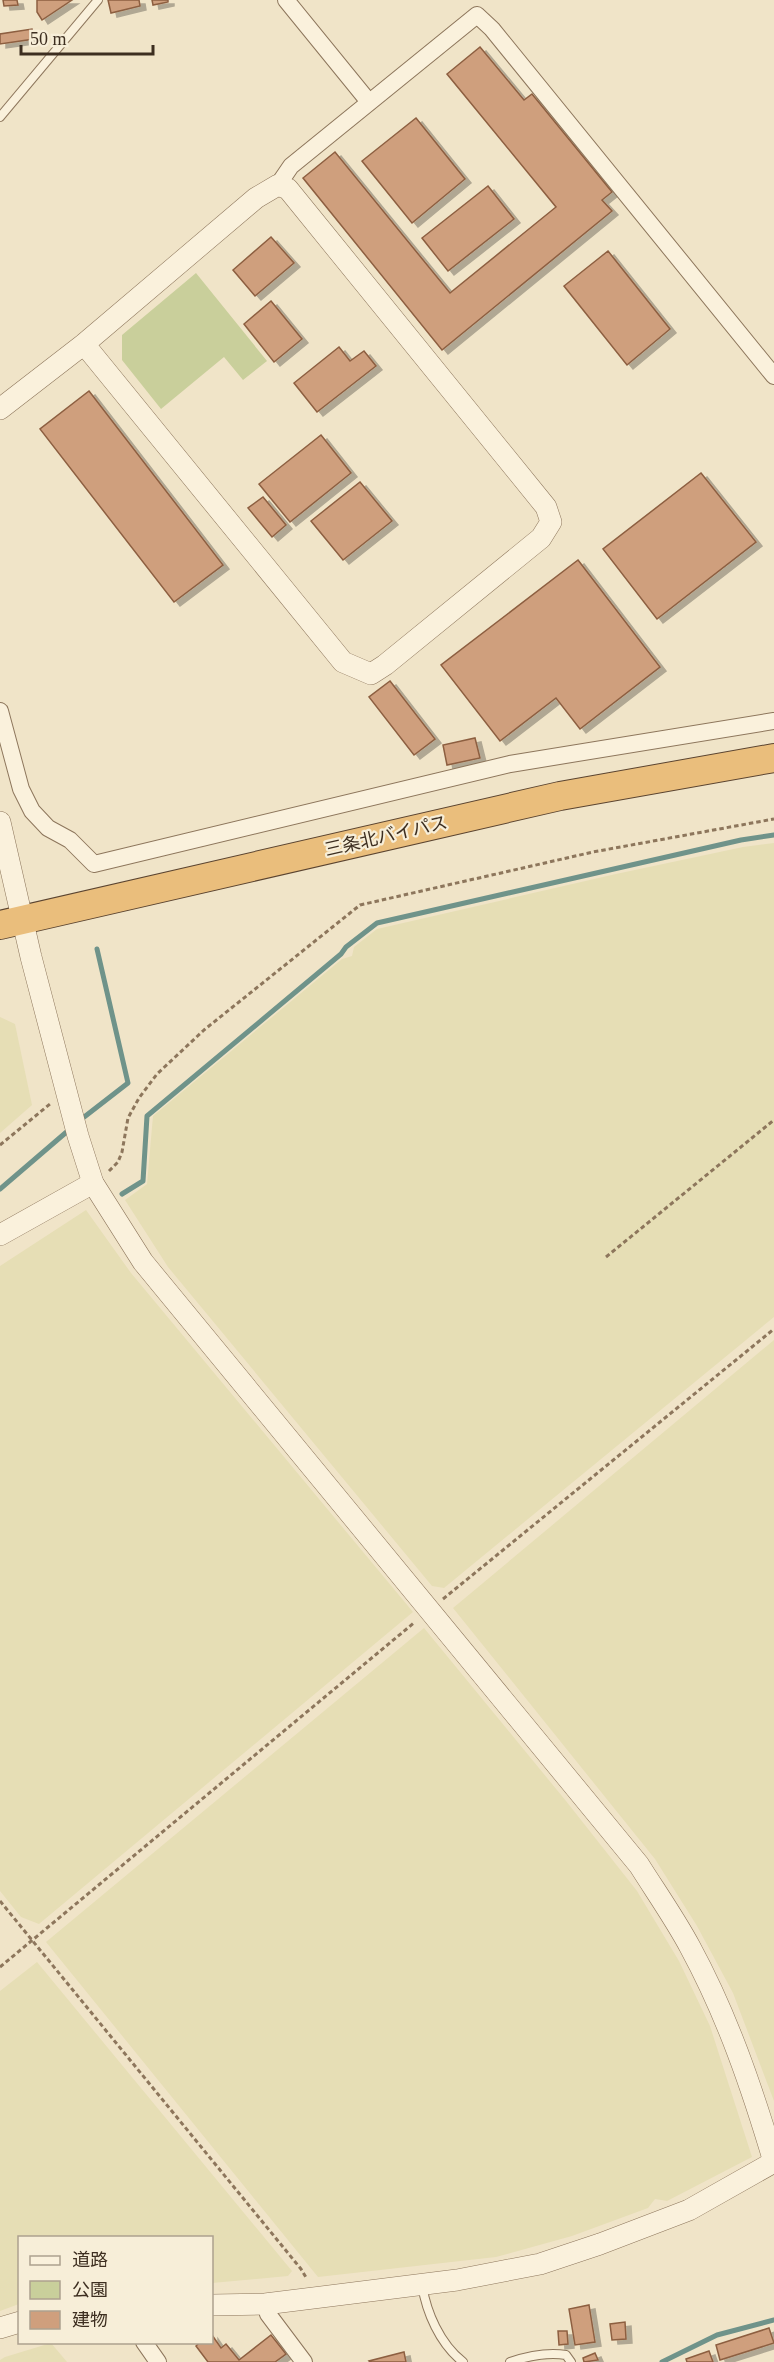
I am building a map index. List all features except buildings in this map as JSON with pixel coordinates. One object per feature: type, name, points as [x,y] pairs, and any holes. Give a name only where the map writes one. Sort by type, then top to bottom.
[{"type":"highway","name":"三条北バイパス","points":[[11,922],[560,796],[774,758]]},
{"type":"street","points":[[286,0],[369,102]]},
{"type":"street","points":[[0,408],[84,344],[256,198],[278,185],[291,166],[477,15],[492,28],[774,376]]},
{"type":"street","points":[[84,344],[343,662],[371,674],[541,538],[551,522],[546,507],[293,194],[278,185]]},
{"type":"street","points":[[0,711],[21,789],[32,811],[48,828],[70,840],[94,864],[510,764],[774,721]]},
{"type":"street","points":[[0,822],[11,922],[93,1182],[143,1262],[639,1865],[690,1946],[730,2031],[774,2162],[689,2210],[540,2264],[494,2274],[265,2304],[213,2305]]},
{"type":"street","points":[[0,1235],[93,1182]]},
{"type":"street","points":[[265,2304],[268,2314],[304,2362]]},
{"type":"street","points":[[0,2328],[18,2323]]},
{"type":"street","points":[[145,2344],[158,2362]]},
{"type":"lane","points":[[0,117],[98,0]]},
{"type":"lane","points":[[422,2283],[425,2307],[444,2340],[463,2362]]},
{"type":"lane","points":[[510,2362],[528,2356],[556,2354],[566,2355],[571,2362]]},
{"type":"path","points":[[93,1182],[112,1170],[118,1162],[128,1118],[139,1098],[157,1074],[204,1030],[360,905],[592,852],[774,819]]},
{"type":"path","points":[[0,1145],[65,1092]]},
{"type":"path","points":[[606,1257],[774,1120]]},
{"type":"path","points":[[0,1966],[774,1329]]},
{"type":"path","points":[[0,1901],[300,2269],[317,2296]]},
{"type":"shaded area","points":[[774,843],[774,1317],[444,1588],[432,1586],[168,1267],[125,1200],[147,1184],[153,1116],[342,959],[352,956],[354,947],[377,929],[616,874],[743,847]]},
{"type":"shaded area","points":[[0,1017],[15,1024],[32,1105],[0,1133]]},
{"type":"shaded area","points":[[86,1210],[131,1273],[413,1612],[39,1924],[21,1917],[0,1891],[0,1266]]},
{"type":"shaded area","points":[[774,1340],[774,2101],[733,1993],[697,1926],[655,1859],[453,1608]]},
{"type":"shaded area","points":[[424,1628],[637,1891],[679,1961],[710,2026],[752,2157],[667,2201],[655,2199],[648,2208],[572,2236],[496,2257],[318,2277],[46,1942]]},
{"type":"shaded area","points":[[37,1962],[292,2271],[288,2276],[213,2283],[213,2236],[18,2236],[18,2304],[0,2311],[0,1991]]},
{"type":"shaded area","points":[[52,2344],[67,2362],[0,2362],[5,2357]]},
{"type":"green space","points":[[196,273],[267,361],[243,380],[224,357],[161,409],[122,360],[122,335]]},
{"type":"waterway","points":[[122,1194],[143,1181],[147,1116],[377,923],[741,840],[774,835]]},
{"type":"waterway","points":[[79,1121],[128,1083],[97,949]]},
{"type":"waterway","points":[[0,1189],[70,1129]]},
{"type":"waterway","points":[[662,2362],[717,2335],[774,2320]]}]
